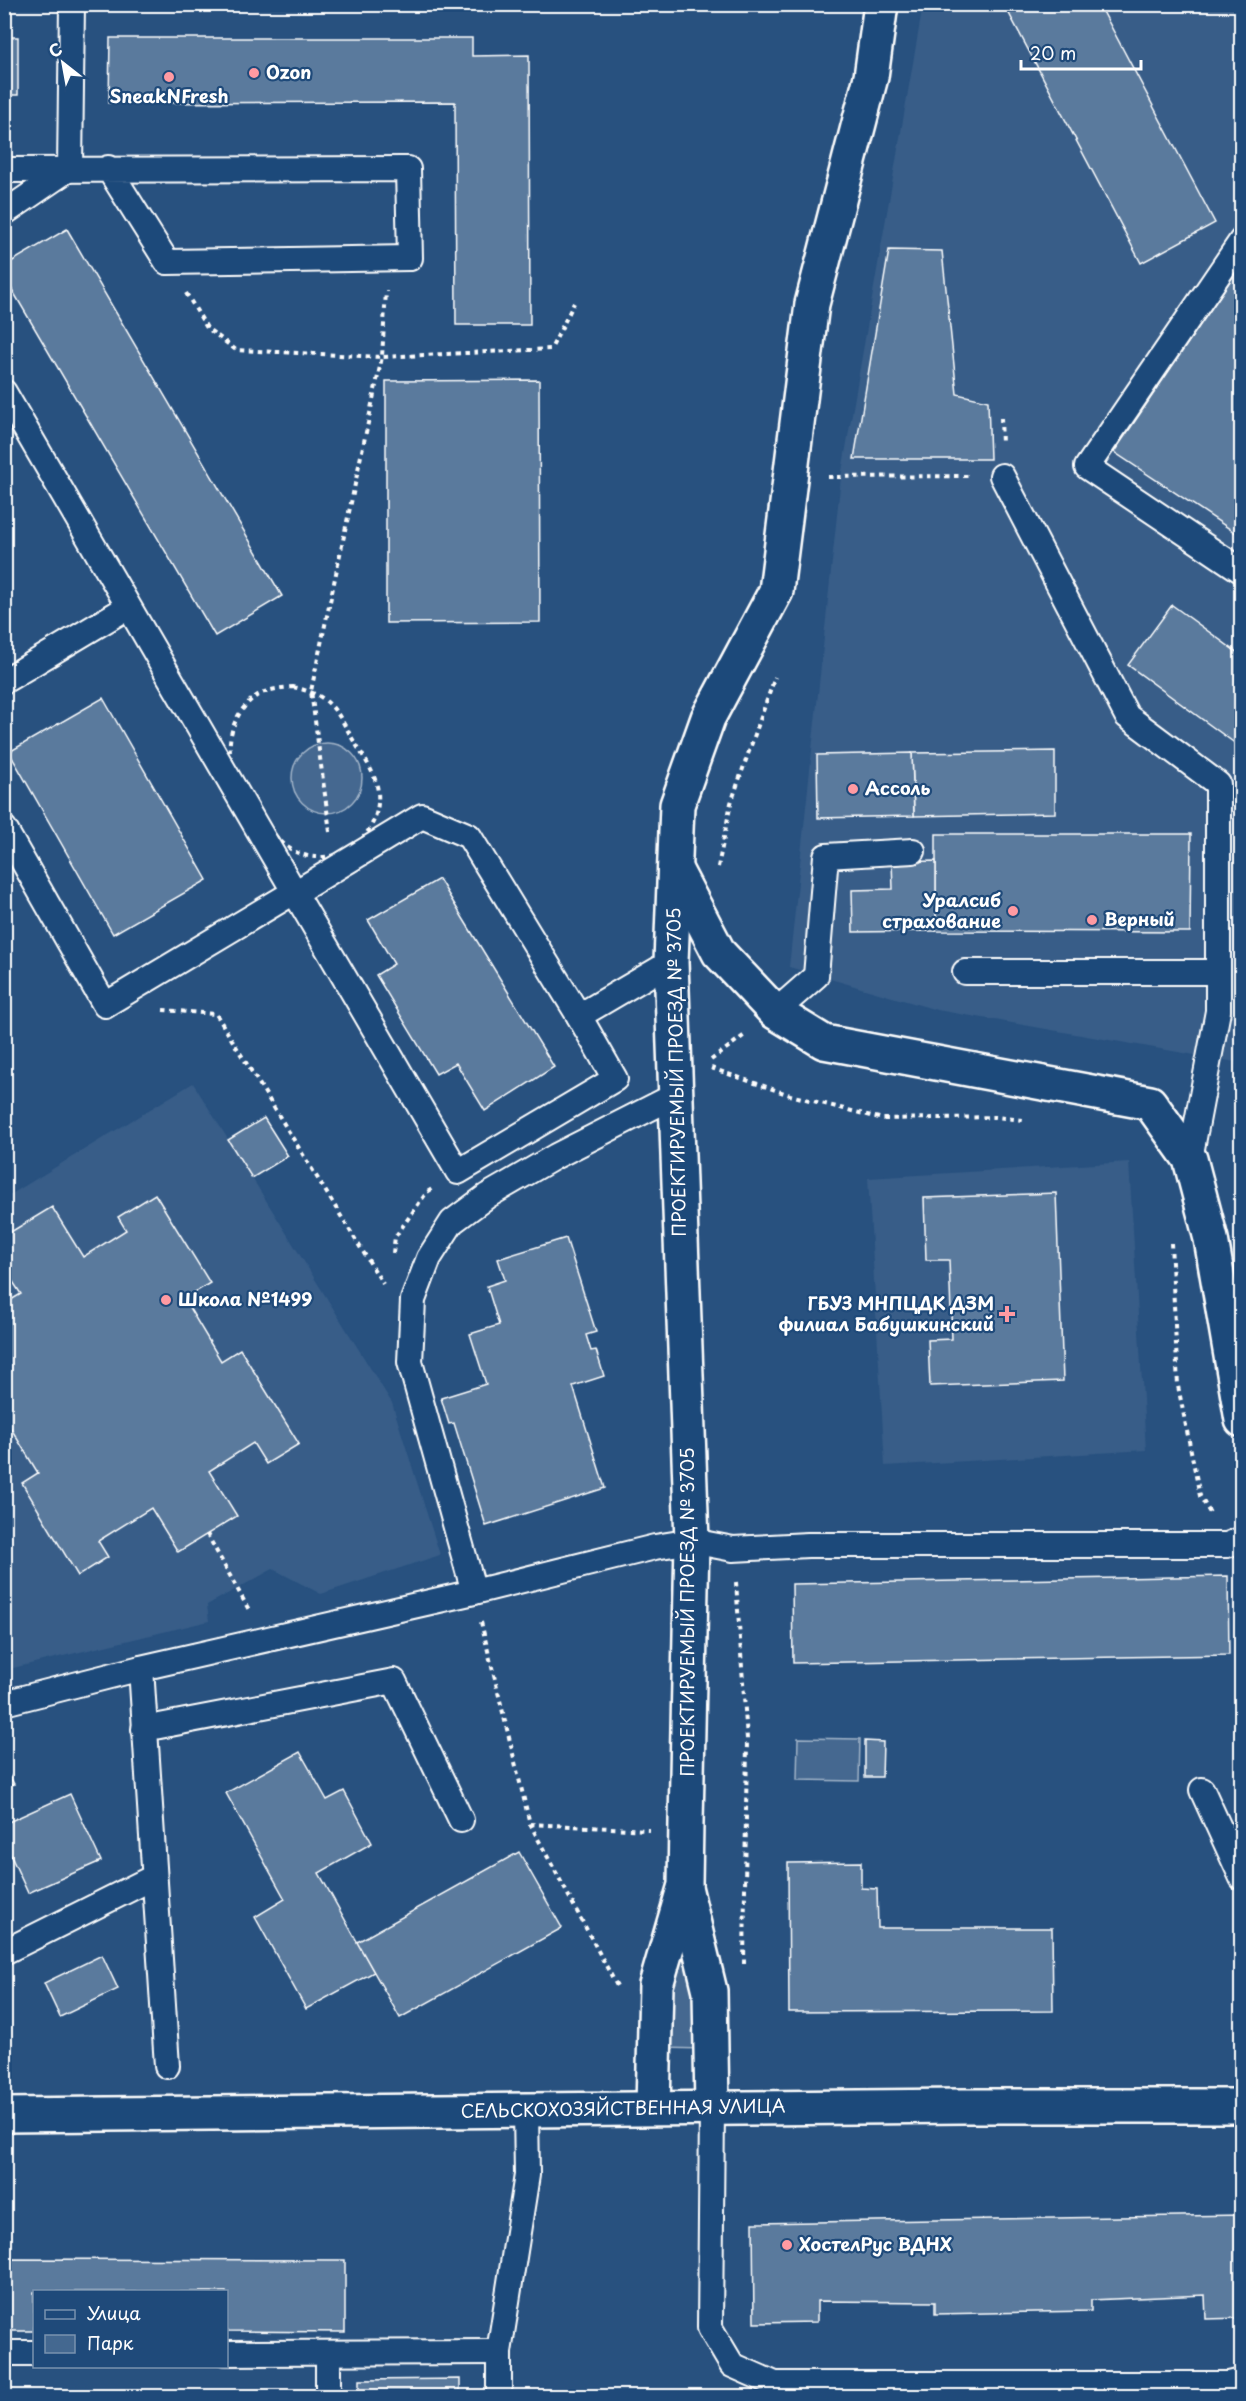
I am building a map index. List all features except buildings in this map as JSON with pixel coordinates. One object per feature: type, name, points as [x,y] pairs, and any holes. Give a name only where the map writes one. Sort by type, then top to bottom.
[{"type":"street","name":"ПРОЕКТИРУЕМЫЙ ПРОЕЗД № 3705","points":[[712,2108],[710,1990],[685,1885],[692,1541],[672,962],[677,805],[708,718],[776,591],[812,304],[871,78],[881,4]]},
{"type":"street","points":[[674,867],[719,953],[776,1012],[824,1042],[1150,1103],[1190,1159],[1211,1239],[1242,1420]]},
{"type":"street","name":"ПРОЕКТИРУЕМЫЙ ПРОЕЗД № 3705","points":[[653,2108],[656,1985],[685,1885]]},
{"type":"street","name":"СЕЛЬСКОХОЗЯЙСТВЕННАЯ УЛИЦА","points":[[4,2115],[653,2108],[1242,2106]]},
{"type":"lane","points":[[70,168],[72,4]]},
{"type":"lane","points":[[4,213],[70,168]]},
{"type":"lane","points":[[4,170],[108,168],[408,170],[410,258],[167,262],[108,168]]},
{"type":"lane","points":[[1242,240],[1087,467],[1242,571]]},
{"type":"lane","points":[[4,392],[294,893],[458,1172],[615,1079],[469,836],[422,816],[294,893],[105,1005],[4,828]]},
{"type":"lane","points":[[1002,476],[1127,716],[1218,784],[1218,1011],[1190,1159]]},
{"type":"lane","points":[[4,681],[128,607]]},
{"type":"lane","points":[[776,1012],[816,976],[826,856],[913,851]]},
{"type":"lane","points":[[579,1016],[672,962]]},
{"type":"lane","points":[[965,972],[1218,972]]},
{"type":"lane","points":[[474,1592],[410,1362],[413,1300],[429,1258],[452,1222],[487,1196],[556,1156],[676,1095]]},
{"type":"lane","points":[[4,1703],[141,1668],[474,1592],[655,1547],[692,1541],[734,1549],[808,1545],[1234,1542]]},
{"type":"lane","points":[[141,1668],[167,2066]]},
{"type":"lane","points":[[144,1729],[394,1681],[461,1820]]},
{"type":"lane","points":[[1202,1790],[1242,1878]]},
{"type":"lane","points":[[4,1952],[154,1877]]},
{"type":"lane","points":[[712,2108],[710,2328],[732,2365],[775,2384],[907,2391],[1142,2390],[1229,2384],[1242,2381]]},
{"type":"lane","points":[[500,2397],[500,2352],[527,2175],[526,2110]]},
{"type":"lane","points":[[228,2353],[500,2352]]},
{"type":"lane","points":[[4,2353],[33,2353]]},
{"type":"lane","points":[[328,2353],[328,2397]]},
{"type":"path","points":[[328,813],[311,691],[382,357],[386,286],[410,258]]},
{"type":"path","points":[[167,262],[207,328],[236,350],[382,357],[551,349],[574,303]]},
{"type":"path","points":[[821,477],[1002,476],[1001,418]]},
{"type":"path","points":[[718,868],[731,803],[778,670]]},
{"type":"path","points":[[293,687],[311,691],[326,701],[338,715],[370,769],[377,786],[378,804],[374,822],[365,837],[351,849],[334,856],[315,858],[298,853],[282,843],[271,830],[238,775],[231,759],[230,741],[234,723],[244,707],[258,695],[275,689],[293,687]]},
{"type":"path","points":[[105,1005],[216,1014],[388,1292]]},
{"type":"path","points":[[704,1066],[790,1095],[883,1119],[995,1117],[1027,1120]]},
{"type":"path","points":[[1171,1234],[1178,1386],[1200,1496],[1234,1542]]},
{"type":"path","points":[[207,1534],[238,1589]]},
{"type":"path","points":[[474,1592],[530,1824],[621,1992]]},
{"type":"path","points":[[530,1824],[652,1831]]},
{"type":"shaded area","points":[[923,5],[1241,5],[1241,1110],[1235,1062],[937,1010],[789,967],[841,477]]},
{"type":"shaded area","name":"Школа №1499","points":[[193,1083],[392,1403],[440,1555],[321,1594],[273,1569],[207,1605],[209,1621],[5,1670],[5,1198]]},
{"type":"shaded area","name":"ГБУЗ МНПЦДК ДЗМ филиал Бабушкинский","points":[[1129,1162],[1146,1450],[885,1466],[868,1178]]},
{"type":"green space","points":[[334,743],[347,749],[356,758],[360,764],[362,778],[360,792],[352,803],[341,811],[320,813],[302,803],[294,792],[292,771],[302,753],[313,745]]},
{"type":"green space","points":[[798,1738],[860,1739],[859,1781],[797,1780]]},
{"type":"green space","points":[[686,1926],[704,2049],[663,2048],[663,1987]]},
{"type":"place","name":"Ozon","points":[[254,73]]},
{"type":"place","name":"SneakNFresh","points":[[169,77]]},
{"type":"place","name":"Ассоль","points":[[853,789]]},
{"type":"place","name":"Уралсиб страхование","points":[[1013,911]]},
{"type":"place","name":"Верный","points":[[1092,920]]},
{"type":"place","name":"Школа №1499","points":[[166,1300]]},
{"type":"place","name":"ГБУЗ МНПЦДК ДЗМ филиал Бабушкинский","points":[[1007,1314]]},
{"type":"place","name":"ХостелРус ВДНХ","points":[[787,2245]]}]
